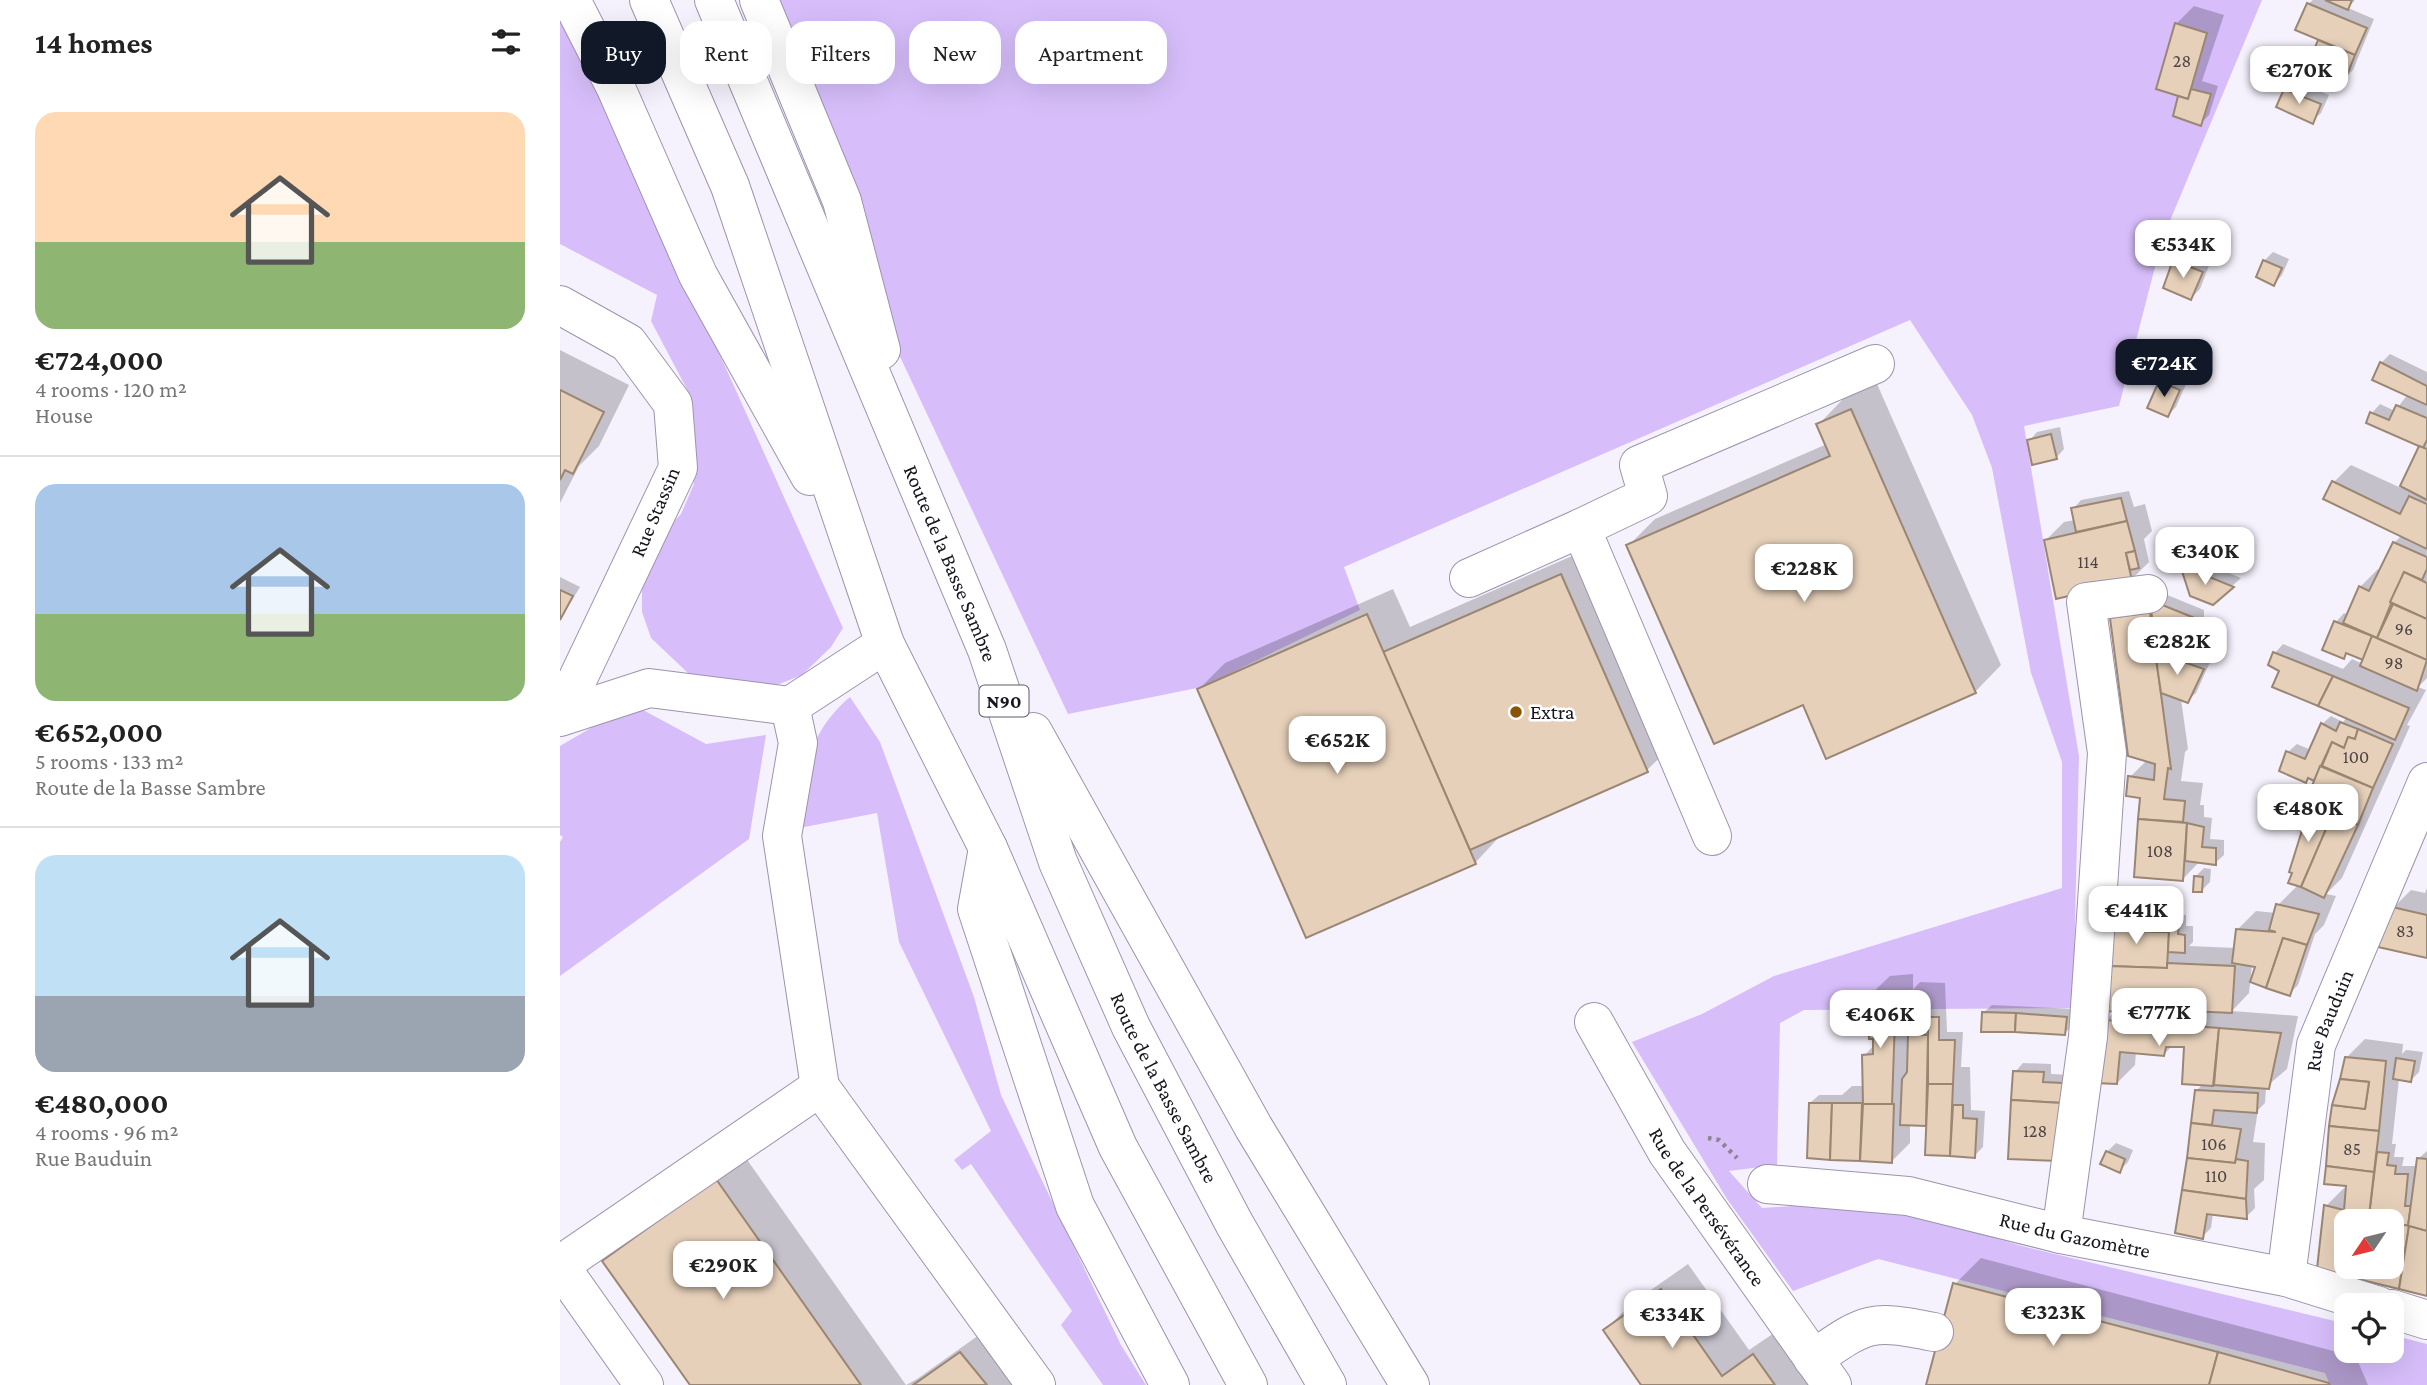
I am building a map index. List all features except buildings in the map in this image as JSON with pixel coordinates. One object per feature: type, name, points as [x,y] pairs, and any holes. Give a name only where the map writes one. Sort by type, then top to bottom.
[{"type":"main road","points":[[571,0],[616,88],[698,275],[860,566]]},
{"type":"main road","points":[[649,0],[730,186],[885,644],[988,848],[1118,1147],[1248,1385]]},
{"type":"main road","name":"Route de la Basse Sambre","points":[[714,0],[987,650],[1058,862],[1131,1027],[1234,1223],[1327,1385]]},
{"type":"main road","points":[[759,0],[842,201],[917,488]]},
{"type":"main road","name":"Rue Stassin","points":[[560,305],[628,343],[673,404],[678,468],[560,716]]},
{"type":"main road","points":[[1469,578],[1648,496],[1639,465],[1875,364]]},
{"type":"main road","points":[[1581,528],[1712,836]]},
{"type":"main road","points":[[2061,1234],[2088,1037],[2107,753],[2086,602],[2148,594]]},
{"type":"main road","points":[[560,716],[649,688],[790,706],[885,644]]},
{"type":"main road","points":[[987,650],[1254,1128],[1410,1385]]},
{"type":"main road","points":[[790,706],[798,743],[782,836],[820,1087],[1036,1385]]},
{"type":"main road","name":"Rue Bauduin","points":[[2286,1277],[2316,1045],[2427,782]]},
{"type":"main road","points":[[988,848],[977,909],[1075,1206],[1170,1385]]},
{"type":"main road","name":"Rue de la Persévérance","points":[[1594,1022],[1667,1152],[1823,1372]]},
{"type":"main road","points":[[644,1385],[560,1266],[820,1087]]},
{"type":"main road","name":"Rue du Gazomètre","points":[[1767,1184],[1908,1196],[2061,1234],[2286,1277],[2337,1293]]},
{"type":"main road","points":[[2404,1313],[2427,1320]]},
{"type":"main road","points":[[1823,1372],[1858,1329],[1888,1323],[1934,1332]]},
{"type":"shaded area","points":[[560,0],[581,47],[581,84],[598,84],[843,628],[831,647],[802,675],[757,693],[689,674],[651,638],[642,612],[642,588],[651,567],[656,540],[681,514],[694,484],[691,469],[695,433],[690,395],[651,321],[657,295],[560,244]]},
{"type":"shaded area","points":[[771,0],[2262,0],[2162,240],[2119,406],[2024,426],[2079,756],[2073,1008],[1804,1010],[1780,1023],[1777,1165],[1729,1171],[1762,1208],[1820,1204],[1896,1209],[2022,1246],[2334,1321],[2334,1363],[2404,1363],[2404,1338],[2427,1344],[2427,1385],[2330,1385],[2325,1373],[1878,1259],[1793,1291],[1727,1199],[1632,1042],[1702,1014],[1774,976],[2062,888],[2062,762],[2031,673],[1992,468],[1972,415],[1910,320],[1344,567],[1360,610],[1202,687],[1068,714],[895,346],[801,84],[895,84],[895,21],[786,21],[786,42]]},
{"type":"shaded area","points":[[850,697],[880,742],[974,997],[1001,1095],[1121,1345],[1146,1385],[1103,1385],[1061,1325],[1072,1311],[971,1164],[962,1170],[954,1160],[991,1131],[899,942],[877,813],[794,829],[809,757],[824,726]]},
{"type":"shaded area","points":[[643,710],[706,744],[766,735],[749,839],[560,976],[560,842],[563,837],[560,835],[560,746],[618,712]]},
{"type":"place","name":"Extra","points":[[1516,712]]}]
